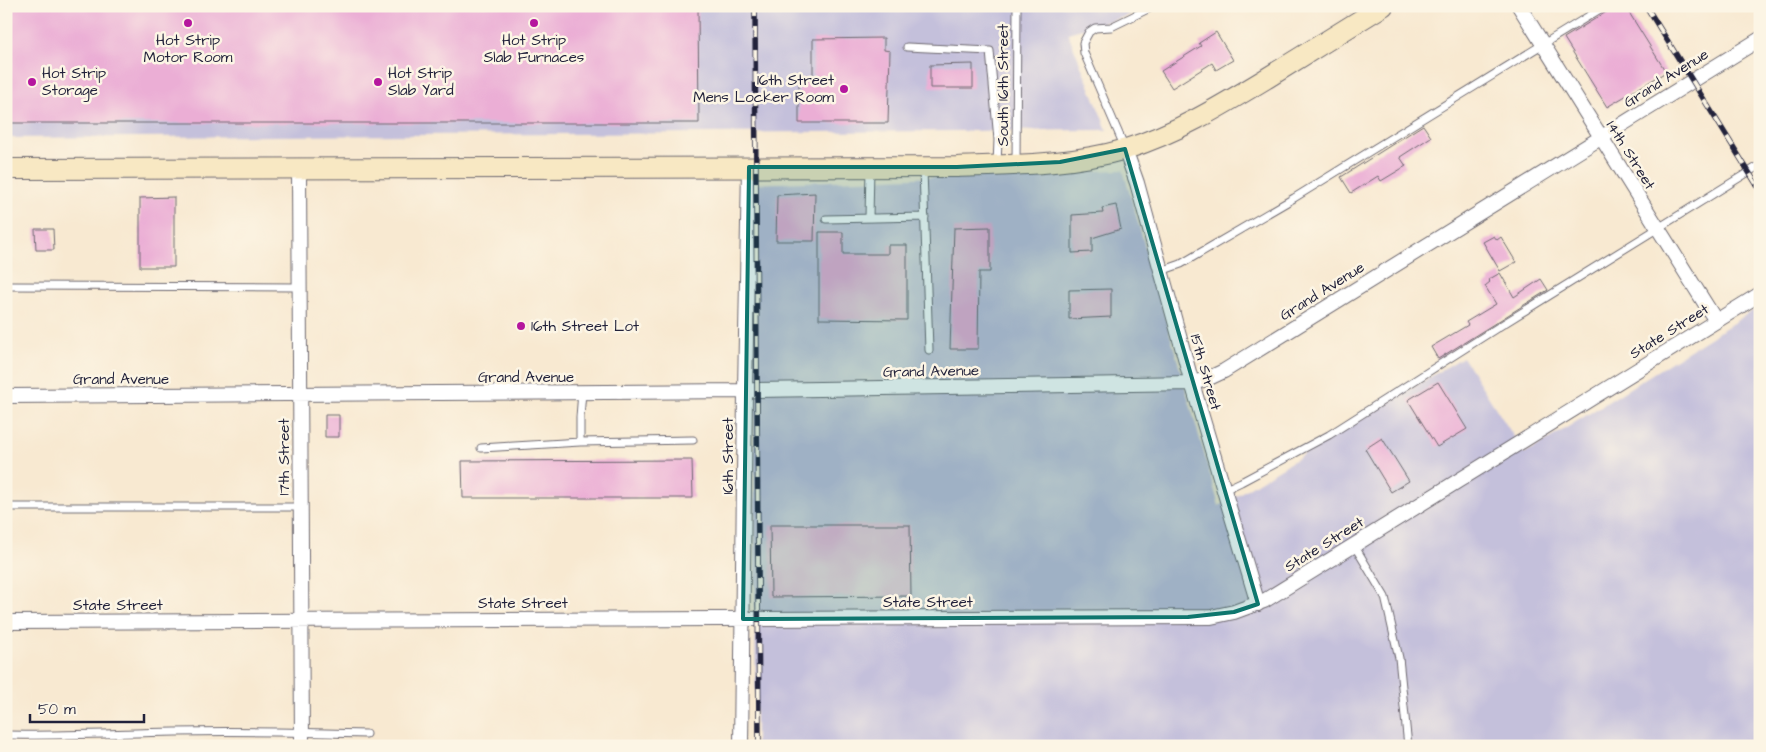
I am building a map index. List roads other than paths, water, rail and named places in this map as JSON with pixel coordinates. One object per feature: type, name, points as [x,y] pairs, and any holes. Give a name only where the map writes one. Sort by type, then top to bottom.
[{"type":"main road","points":[[6,169],[923,167],[1060,162],[1125,149],[1167,134],[1204,116],[1383,6]]},
{"type":"street","name":"14th Street","points":[[1519,6],[1716,321]]},
{"type":"street","name":"Grand Avenue","points":[[6,396],[745,391],[1192,382],[1207,379],[1224,371],[1760,39]]},
{"type":"street","name":"15th Street","points":[[1125,149],[1137,183],[1192,382],[1258,604]]},
{"type":"street","name":"16th Street","points":[[741,746],[749,167]]},
{"type":"street","name":"17th Street","points":[[298,168],[302,739]]},
{"type":"street","name":"State Street","points":[[6,622],[1211,617],[1258,604],[1760,294]]},
{"type":"lane","name":"South 16th Street","points":[[1007,165],[1017,6]]},
{"type":"lane","points":[[1125,149],[1084,53],[1083,43],[1089,32],[1095,28],[1111,27],[1154,6]]},
{"type":"lane","points":[[1161,271],[1181,264],[1294,198],[1604,6]]},
{"type":"lane","points":[[907,47],[990,51],[998,140],[1007,165]]},
{"type":"lane","points":[[1224,490],[1329,435],[1500,326],[1760,165]]},
{"type":"lane","points":[[869,218],[870,167]]},
{"type":"lane","points":[[923,167],[929,350]]},
{"type":"lane","points":[[826,219],[925,217]]},
{"type":"lane","points":[[6,286],[299,287]]},
{"type":"lane","points":[[580,442],[582,392]]},
{"type":"lane","points":[[481,448],[580,442],[693,440]]},
{"type":"lane","points":[[6,508],[301,507]]},
{"type":"lane","points":[[1354,545],[1385,597],[1399,658],[1408,746]]},
{"type":"lane","points":[[6,735],[64,736],[173,732],[302,739],[366,734]]},
{"type":"railway","points":[[755,6],[759,746]]},
{"type":"railway","points":[[1646,6],[1760,190]]},
{"type":"place","name":"Hot Strip Motor Room","points":[[188,23]]},
{"type":"place","name":"Hot Strip Slab Furnaces","points":[[534,23]]},
{"type":"place","name":"Hot Strip Storage","points":[[32,82]]},
{"type":"place","name":"Hot Strip Slab Yard","points":[[378,82]]},
{"type":"place","name":"16th Street Mens Locker Room","points":[[844,89]]},
{"type":"place","name":"16th Street Lot","points":[[521,326]]}]
